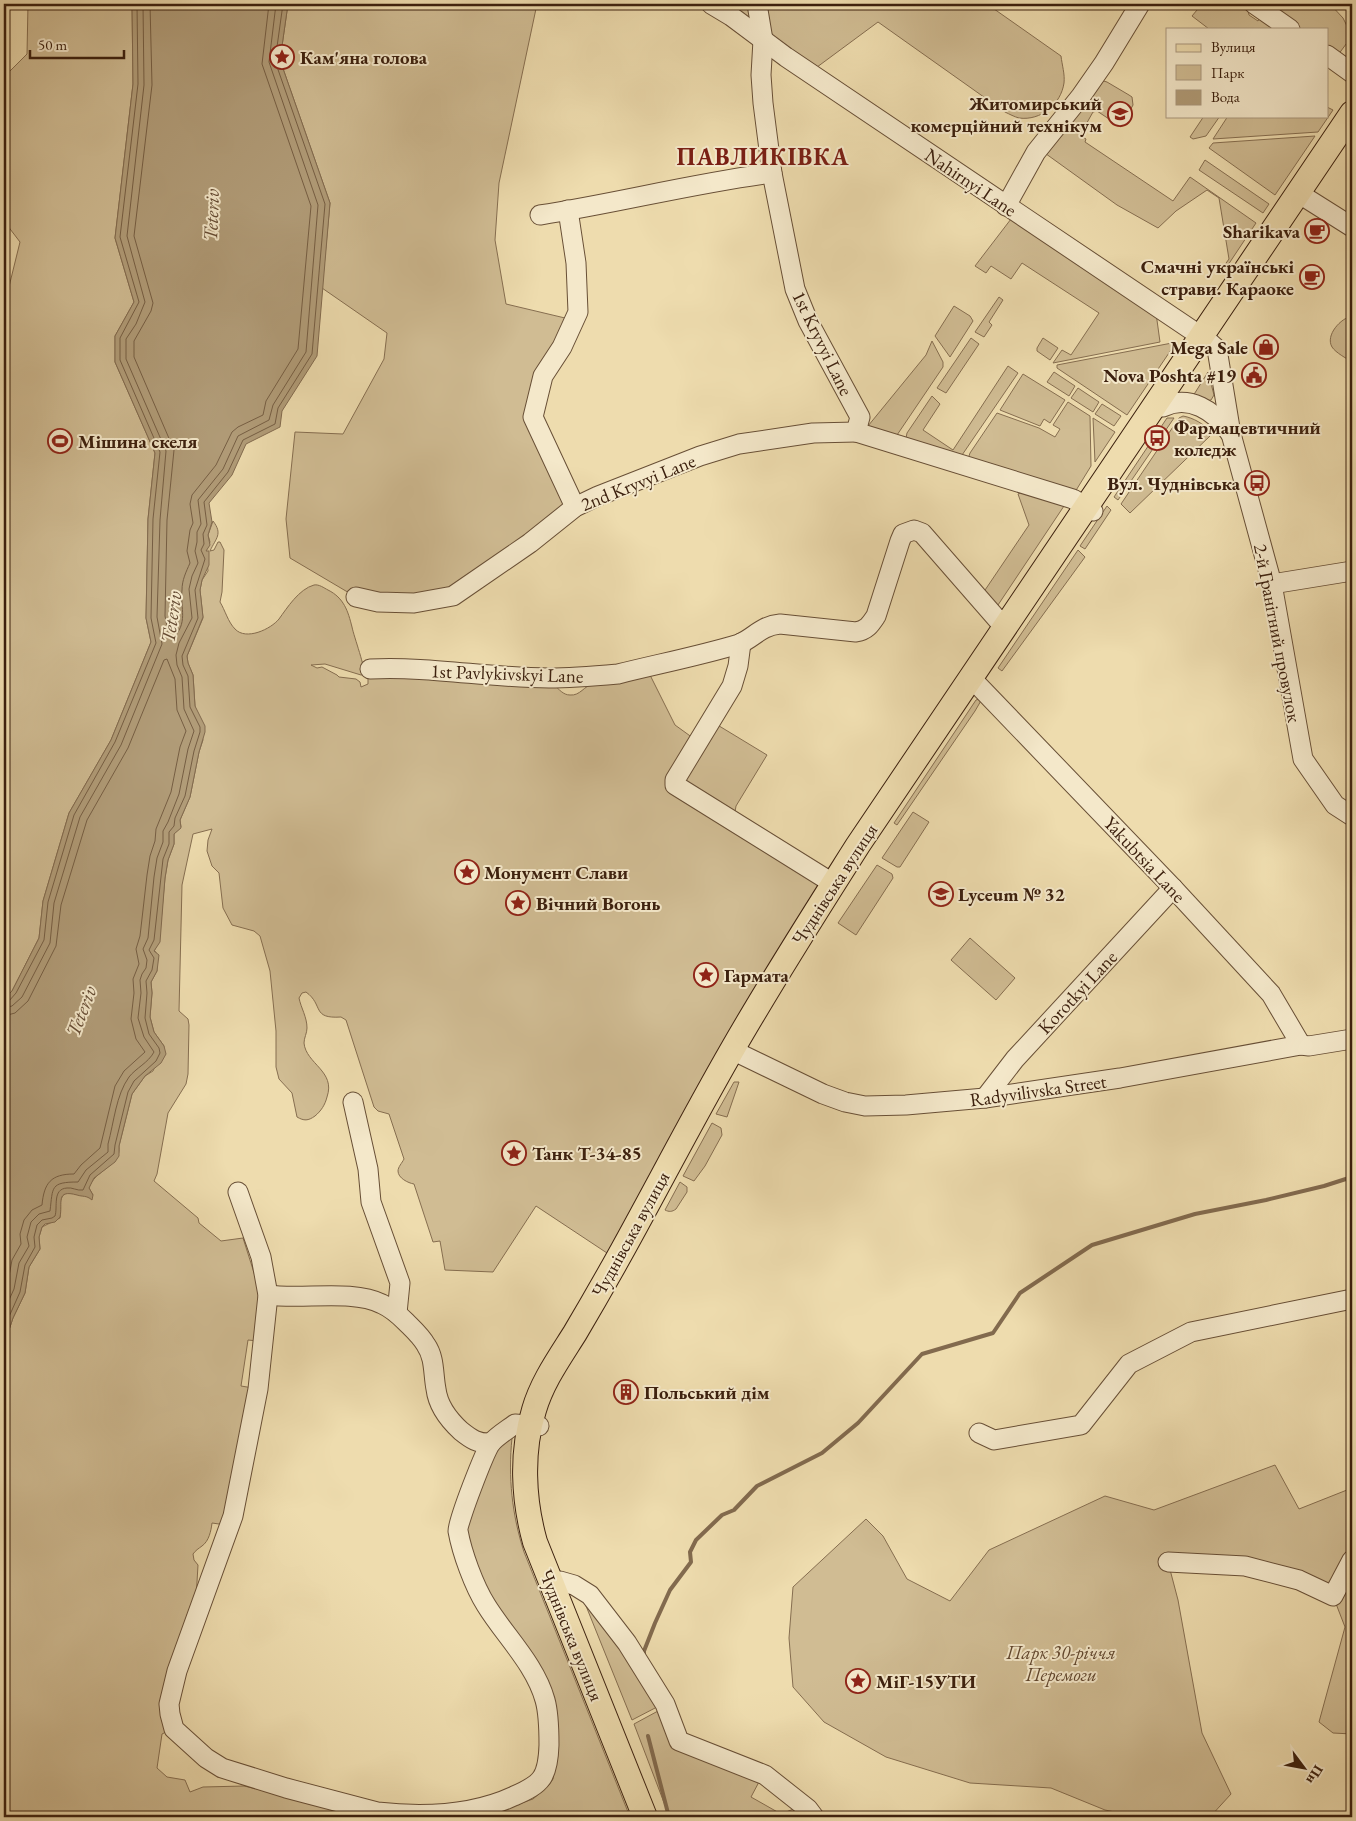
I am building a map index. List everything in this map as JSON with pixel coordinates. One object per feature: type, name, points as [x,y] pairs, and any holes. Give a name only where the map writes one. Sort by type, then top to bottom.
[{"type":"main road","name":"Чуднівська вулиця","points":[[736,1052],[865,849],[1205,338],[1352,113]]},
{"type":"main road","name":"Чуднівська вулиця","points":[[632,1772],[541,1531],[536,1507],[534,1482],[535,1407],[557,1362],[736,1052],[784,962],[1004,627],[1163,407],[1205,338],[1306,198],[1352,128]]},
{"type":"main road","name":"Чуднівська вулиця","points":[[535,1425],[527,1447],[526,1503],[529,1522],[535,1542],[632,1772]]},
{"type":"main road","points":[[632,1772],[645,1817]]},
{"type":"main road","points":[[632,1772],[656,1817]]},
{"type":"street","name":"Nahirnyi Lane","points":[[711,4],[1006,206],[1205,338]]},
{"type":"street","name":"1st Kryvyi Lane","points":[[757,4],[763,40],[761,75],[772,173],[795,288],[808,320],[860,417],[856,432]]},
{"type":"street","points":[[1006,206],[1036,152],[1085,90],[1140,4]]},
{"type":"street","points":[[1254,4],[1289,28]]},
{"type":"street","points":[[1328,56],[1352,73]]},
{"type":"street","points":[[540,215],[739,177],[772,173]]},
{"type":"street","points":[[1306,198],[1352,227]]},
{"type":"street","points":[[568,210],[576,263],[578,312],[562,347],[543,376],[533,417],[575,507]]},
{"type":"street","name":"2-й Гранітний провулок","points":[[1205,338],[1216,349],[1218,354],[1231,434],[1272,584],[1303,759],[1335,805],[1352,816]]},
{"type":"street","points":[[1163,407],[1177,402],[1197,405],[1213,414],[1231,434]]},
{"type":"street","points":[[856,432],[1073,498],[1090,509]]},
{"type":"street","name":"2nd Kryvyi Lane","points":[[356,597],[378,602],[414,602],[453,596],[530,543],[575,507],[598,496],[700,456],[739,444],[813,433],[856,432]]},
{"type":"street","name":"1st Pavlykivskyi Lane","points":[[370,669],[550,678],[607,675],[618,674],[741,643],[763,628],[780,624],[856,632],[863,631],[870,626],[876,616],[903,534],[914,530],[922,534],[1004,627]]},
{"type":"street","points":[[1272,584],[1352,571]]},
{"type":"street","points":[[741,643],[738,666],[732,686],[675,780],[675,785],[834,884]]},
{"type":"street","name":"Yakubtsia Lane","points":[[976,683],[1173,888],[1271,994],[1301,1045]]},
{"type":"street","name":"Korotkyi Lane","points":[[985,1098],[1015,1059],[1173,888]]},
{"type":"street","name":"Radyvilivska Street","points":[[736,1052],[823,1094],[845,1102],[865,1106],[906,1105],[985,1098],[1120,1078],[1301,1045],[1309,1046],[1352,1039]]},
{"type":"street","points":[[353,1102],[368,1170],[371,1202],[400,1283],[396,1313]]},
{"type":"street","points":[[238,1192],[261,1257],[268,1296],[256,1398],[233,1516],[177,1671],[169,1704],[174,1729],[206,1758],[222,1768],[241,1775],[377,1812],[414,1815],[472,1809],[506,1800],[533,1788],[543,1777],[548,1763],[545,1699],[529,1667],[485,1604],[473,1580],[457,1528],[491,1443],[515,1424],[535,1425]]},
{"type":"street","points":[[268,1296],[358,1297],[382,1304],[396,1313],[426,1344],[432,1357],[436,1391],[444,1412],[470,1439],[481,1444],[491,1443]]},
{"type":"street","points":[[979,1433],[994,1440],[1081,1425],[1129,1364],[1191,1332],[1352,1299]]},
{"type":"street","points":[[1168,1562],[1245,1566],[1299,1580],[1333,1596],[1352,1560]]},
{"type":"street","points":[[560,1581],[574,1585],[590,1595],[627,1643],[666,1704],[679,1741],[765,1775],[814,1817]]},
{"type":"green space","points":[[28,4],[132,4],[133,84],[115,238],[134,302],[115,336],[115,362],[155,453],[148,519],[146,618],[151,642],[111,740],[69,813],[43,901],[39,938],[12,991],[4,999],[4,307],[20,242],[4,221],[4,77],[27,54]]},
{"type":"green space","points":[[288,4],[537,4],[499,183],[495,240],[506,304],[565,318],[533,417],[575,507],[453,596],[356,597],[290,558],[286,519],[295,432],[343,434],[384,359],[387,333],[322,288],[330,203],[280,60]]},
{"type":"green space","points":[[711,4],[987,4],[1061,56],[1064,83],[1059,98],[1049,110],[1035,117],[1017,118],[1005,112],[878,22],[809,73]]},
{"type":"green space","points":[[1202,4],[1244,4],[1247,6],[1249,15],[1258,21],[1261,16],[1280,28],[1208,28],[1192,16]]},
{"type":"green space","points":[[1263,4],[1330,4],[1343,18],[1352,36],[1338,55],[1328,49],[1328,28],[1298,28]]},
{"type":"green space","points":[[1100,80],[1107,82],[1132,97],[1133,105],[1121,127],[1097,111],[1093,112],[1080,135],[1086,139],[1085,142],[1173,201],[1190,177],[1256,223],[1224,271],[1221,270],[1229,259],[1219,198],[1207,190],[1176,211],[1158,228],[1117,205],[1042,151]]},
{"type":"green space","points":[[1328,108],[1333,110],[1328,117]]},
{"type":"green space","points":[[1203,118],[1219,118],[1206,136],[1193,139],[1190,137]]},
{"type":"green space","points":[[1227,118],[1328,118],[1318,132],[1213,139]]},
{"type":"green space","points":[[1315,136],[1275,195],[1209,148],[1213,143]]},
{"type":"green space","points":[[1205,160],[1269,204],[1263,213],[1199,170]]},
{"type":"green space","points":[[1011,219],[1156,313],[1160,342],[1053,363],[1062,350],[1071,355],[1099,313],[1022,263],[1011,279],[991,266],[986,273],[975,266]]},
{"type":"green space","points":[[999,297],[1003,300],[989,322],[992,325],[984,337],[975,332]]},
{"type":"green space","points":[[954,306],[970,316],[973,321],[950,357],[935,336]]},
{"type":"green space","points":[[1352,316],[1352,362],[1336,351],[1330,342],[1335,328],[1343,320]]},
{"type":"green space","points":[[971,338],[979,344],[946,393],[937,388]]},
{"type":"green space","points":[[1043,338],[1058,348],[1050,360],[1037,351]]},
{"type":"green space","points":[[932,341],[943,362],[943,367],[895,438],[868,426],[926,355]]},
{"type":"green space","points":[[1172,343],[1173,347],[1127,415],[1057,368],[1057,365]]},
{"type":"green space","points":[[1008,366],[1018,373],[960,458],[906,438],[907,433],[932,396],[940,404],[923,430],[953,450]]},
{"type":"green space","points":[[1054,372],[1075,386],[1069,396],[1047,382]]},
{"type":"green space","points":[[1208,372],[1214,395],[1211,400],[1206,401],[1193,396]]},
{"type":"green space","points":[[1023,374],[1065,400],[1050,423],[1044,419],[1040,426],[1000,410]]},
{"type":"green space","points":[[1078,388],[1099,402],[1093,412],[1071,398]]},
{"type":"green space","points":[[1068,402],[1090,416],[1091,466],[1075,492],[968,459],[970,453],[997,413],[1039,428],[1055,437],[1060,429],[1053,425]]},
{"type":"green space","points":[[1102,404],[1121,416],[1114,426],[1095,414]]},
{"type":"green space","points":[[1183,416],[1205,426],[1211,431],[1210,436],[1130,513],[1121,504],[1179,418]]},
{"type":"green space","points":[[1093,418],[1115,432],[1095,462]]},
{"type":"green space","points":[[1167,418],[1174,418],[1118,500],[1114,497]]},
{"type":"green space","points":[[1024,491],[1066,503],[994,611],[981,596],[1029,525],[1018,494]]},
{"type":"green space","points":[[1107,506],[1111,510],[1085,549],[1080,546]]},
{"type":"green space","points":[[213,521],[218,529],[218,533],[210,551],[214,550],[218,542],[220,542],[224,550],[220,602],[235,629],[245,634],[264,630],[279,619],[303,590],[314,585],[321,586],[338,597],[347,610],[362,660],[364,675],[325,664],[311,665],[317,668],[322,667],[339,677],[356,679],[360,682],[361,687],[368,684],[368,672],[554,685],[561,692],[573,695],[591,684],[601,681],[649,673],[675,725],[693,738],[706,718],[767,755],[736,806],[735,812],[831,874],[610,1255],[536,1206],[493,1272],[445,1270],[440,1241],[433,1242],[414,1184],[404,1180],[398,1174],[404,1159],[389,1114],[378,1111],[374,1107],[346,1020],[341,1017],[325,1016],[306,992],[302,993],[299,998],[307,1024],[304,1043],[310,1057],[324,1074],[329,1088],[325,1103],[313,1118],[306,1120],[297,1117],[292,1093],[279,1079],[276,1067],[276,1031],[270,971],[260,936],[254,931],[232,925],[223,908],[219,873],[212,866],[207,851],[212,829],[193,834],[182,885],[179,1011],[188,1019],[189,1025],[188,1074],[186,1084],[168,1113],[157,1174],[154,1181],[198,1218],[199,1223],[221,1241],[243,1238],[263,1301],[258,1341],[248,1340],[241,1386],[253,1388],[226,1525],[212,1523],[206,1541],[193,1554],[194,1560],[198,1565],[196,1599],[187,1615],[168,1731],[162,1734],[157,1768],[167,1777],[185,1780],[190,1792],[203,1787],[244,1786],[381,1817],[4,1817],[4,1345],[13,1318],[25,1293],[29,1267],[40,1249],[39,1237],[42,1227],[60,1218],[61,1201],[64,1194],[93,1195],[89,1188],[92,1182],[112,1163],[119,1153],[119,1146],[132,1094],[145,1076],[153,1071],[164,1046],[154,1032],[150,1017],[151,982],[157,971],[156,952],[154,951],[159,942],[168,860],[174,844],[174,834],[181,827],[180,820],[190,797],[203,740],[195,706],[193,675],[187,656],[203,618],[200,590],[202,580],[208,571],[206,551],[210,542],[208,535]]},
{"type":"green space","points":[[1078,550],[1085,557],[1002,671],[998,668]]},
{"type":"green space","points":[[982,699],[975,711],[897,825],[894,823],[976,700]]},
{"type":"green space","points":[[913,812],[929,822],[900,867],[897,867],[882,858]]},
{"type":"green space","points":[[877,865],[892,874],[893,878],[856,935],[838,923]]},
{"type":"green space","points":[[970,938],[1015,978],[996,1000],[951,960]]},
{"type":"green space","points":[[734,1082],[739,1082],[727,1117],[716,1114]]},
{"type":"green space","points":[[712,1123],[721,1128],[722,1135],[705,1166],[694,1181],[683,1176]]},
{"type":"green space","points":[[680,1182],[687,1187],[687,1192],[676,1209],[673,1211],[665,1210]]},
{"type":"green space","points":[[512,1438],[512,1496],[516,1524],[524,1552],[630,1817],[473,1817],[499,1811],[533,1799],[549,1785],[553,1779],[555,1767],[555,1736],[484,1591],[465,1531],[494,1449]]},
{"type":"green space","name":"Парк 30-річчя Перемоги","points":[[1275,1465],[1299,1509],[1352,1488],[1352,1734],[1333,1733],[1319,1722],[1345,1627],[1333,1596],[1299,1580],[1168,1562],[1178,1600],[1202,1733],[1231,1794],[1210,1817],[1140,1817],[1105,1810],[1051,1788],[970,1783],[886,1757],[824,1722],[793,1687],[789,1638],[793,1587],[866,1519],[883,1536],[907,1579],[950,1601],[989,1550],[1105,1496],[1154,1510]]},
{"type":"green space","points":[[582,1596],[586,1596],[657,1707],[632,1720]]},
{"type":"green space","points":[[658,1711],[666,1733],[673,1739],[760,1780],[751,1797],[781,1814],[796,1808],[806,1817],[681,1817],[674,1813],[668,1813],[634,1724]]},
{"type":"water","name":"Teteriv","points":[[132,4],[288,4],[280,60],[330,203],[317,356],[282,411],[280,427],[246,444],[232,475],[209,503],[212,522],[208,535],[210,545],[206,551],[209,551],[209,565],[202,580],[200,590],[203,617],[187,656],[193,675],[195,706],[205,726],[205,732],[190,797],[180,820],[181,828],[174,834],[174,844],[168,860],[160,942],[154,951],[159,955],[157,971],[151,982],[150,1017],[154,1032],[164,1046],[166,1054],[161,1063],[145,1076],[132,1094],[119,1146],[119,1156],[115,1162],[94,1178],[89,1188],[93,1195],[92,1200],[86,1197],[65,1194],[61,1198],[60,1217],[55,1222],[45,1224],[42,1227],[39,1237],[40,1249],[29,1267],[25,1293],[13,1318],[4,1345],[4,999],[12,991],[39,938],[43,901],[69,813],[111,740],[151,642],[146,618],[148,519],[155,453],[115,362],[115,336],[134,302],[115,238],[133,84]]},
{"type":"waterway","points":[[644,1656],[644,1651],[655,1623],[670,1590],[691,1562],[690,1552],[696,1540],[722,1515],[734,1510],[757,1486],[822,1453],[858,1423],[922,1354],[993,1333],[1020,1293],[1092,1245],[1195,1214],[1266,1200],[1352,1177]]},
{"type":"waterway","points":[[648,1736],[669,1817]]},
{"type":"place","name":"Кам'яна голова","points":[[282,57]]},
{"type":"place","name":"Житомирський комерційний технікум","points":[[1120,114]]},
{"type":"place","name":"Sharikava","points":[[1317,231]]},
{"type":"place","name":"Смачні українські страви. Караоке","points":[[1312,277]]},
{"type":"place","name":"Mega Sale","points":[[1266,347]]},
{"type":"place","name":"Nova Poshta #19","points":[[1254,375]]},
{"type":"place","name":"Фармацевтичний коледж","points":[[1157,438]]},
{"type":"place","name":"Мішина скеля","points":[[60,441]]},
{"type":"place","name":"Вул. Чуднівська","points":[[1257,483]]},
{"type":"place","name":"Монумент Слави","points":[[467,872]]},
{"type":"place","name":"Lyceum № 32","points":[[941,894]]},
{"type":"place","name":"Вічний Вогонь","points":[[518,903]]},
{"type":"place","name":"Гармата","points":[[706,975]]},
{"type":"place","name":"Танк Т-34-85","points":[[514,1153]]},
{"type":"place","name":"Польський дім","points":[[626,1392]]},
{"type":"place","name":"МіГ-15УТИ","points":[[858,1681]]},
{"type":"district","name":"ПАВЛИКІВКА","points":[[763,157]]}]
